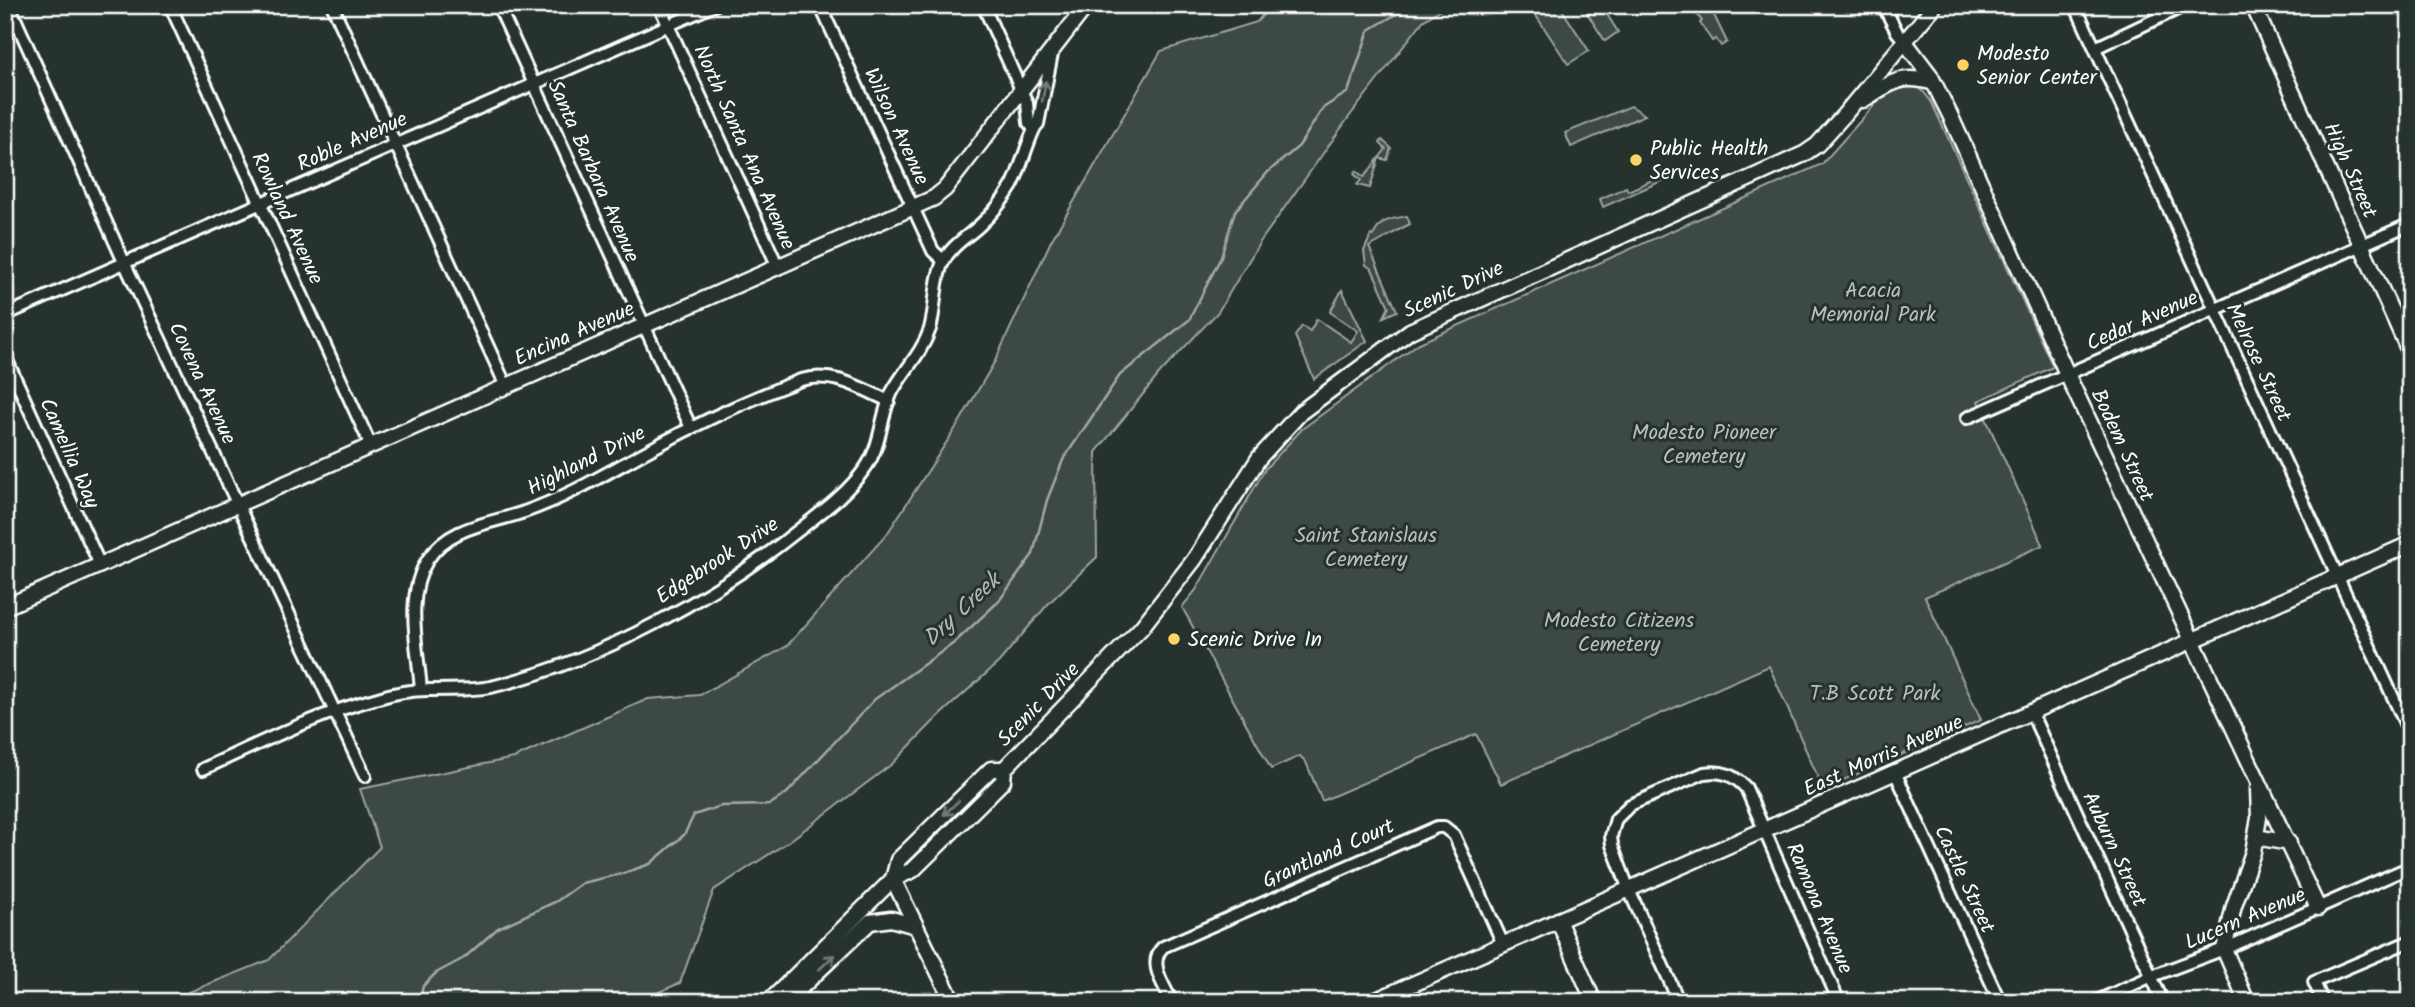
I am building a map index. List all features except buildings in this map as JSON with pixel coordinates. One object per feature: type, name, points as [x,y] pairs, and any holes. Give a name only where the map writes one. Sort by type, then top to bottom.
[{"type":"street","name":"Covena Avenue","points":[[9,5],[124,262],[365,776]]},
{"type":"street","name":"Rowland Avenue","points":[[170,5],[371,446]]},
{"type":"street","points":[[331,5],[506,386]]},
{"type":"street","name":"Santa Barbara Avenue","points":[[498,5],[691,428]]},
{"type":"street","name":"North Santa Ana Avenue","points":[[659,5],[778,267]]},
{"type":"street","name":"Roble Avenue","points":[[5,315],[715,5]]},
{"type":"street","name":"Wilson Avenue","points":[[820,5],[934,252],[944,261]]},
{"type":"street","points":[[983,5],[1029,107],[1033,128]]},
{"type":"street","name":"Encina Avenue","points":[[5,607],[941,193],[1087,5]]},
{"type":"street","name":"Bodem Street","points":[[1883,5],[1892,23],[1934,83],[2191,641],[2318,908]]},
{"type":"street","name":"Scenic Drive","points":[[771,999],[893,879],[898,860],[991,769],[1004,769],[1141,628],[1194,559],[1259,458],[1301,412],[1410,331],[1797,158],[1816,145],[1850,108],[1936,5]]},
{"type":"street","name":"Melrose Street","points":[[2075,5],[2410,734]]},
{"type":"street","points":[[2095,48],[2186,5]]},
{"type":"street","name":"High Street","points":[[2253,5],[2410,353]]},
{"type":"street","points":[[944,261],[1008,193],[1023,165],[1033,128],[1038,124],[1053,51]]},
{"type":"street","points":[[1850,108],[1898,79],[1915,78],[1934,83]]},
{"type":"street","name":"Cedar Avenue","points":[[1967,418],[2410,224]]},
{"type":"street","name":"Edgebrook Drive","points":[[203,769],[336,711],[379,698],[421,690],[485,688],[539,672],[618,640],[712,591],[788,539],[853,482],[874,454],[889,401],[925,342],[944,261]]},
{"type":"street","name":"Camellia Way","points":[[5,356],[100,565]]},
{"type":"street","name":"Highland Drive","points":[[421,690],[415,617],[417,587],[427,561],[440,545],[460,532],[526,512],[575,490],[691,428],[762,395],[810,377],[838,379],[889,401]]},
{"type":"street","name":"East Morris Avenue","points":[[1371,1002],[2410,544]]},
{"type":"street","name":"Auburn Street","points":[[2031,712],[2163,1002]]},
{"type":"street","name":"Castle Street","points":[[1895,772],[2000,1002]]},
{"type":"street","name":"Ramona Avenue","points":[[1679,1002],[1629,890],[1611,836],[1616,819],[1630,805],[1704,773],[1725,773],[1740,781],[1746,788],[1839,1002]]},
{"type":"street","points":[[2247,1002],[2224,949],[2234,906],[2256,837],[2259,818],[2257,780]]},
{"type":"street","name":"Grantland Court","points":[[1172,1002],[1156,967],[1155,960],[1163,947],[1437,827],[1444,827],[1454,835],[1503,944]]},
{"type":"street","points":[[2256,837],[2289,843]]},
{"type":"street","name":"Lucern Avenue","points":[[2095,1002],[2152,976],[2224,949],[2410,867]]},
{"type":"street","points":[[893,879],[953,1002]]},
{"type":"street","points":[[771,999],[791,997],[870,922],[891,919],[916,926]]},
{"type":"street","points":[[1558,920],[1594,1002]]},
{"type":"street","points":[[2323,1002],[2314,982],[2410,941]]},
{"type":"green space","points":[[1271,5],[1447,5],[1423,21],[1349,117],[1260,242],[1218,312],[1161,372],[1096,452],[1097,557],[1048,604],[999,662],[940,715],[892,764],[788,842],[714,890],[680,983],[636,1002],[164,1002],[269,960],[380,847],[360,789],[514,758],[648,699],[700,695],[787,646],[887,534],[959,423],[995,361],[1051,241],[1161,51],[1257,22]]},
{"type":"green space","points":[[1536,5],[1559,5],[1589,51],[1568,64],[1531,8]]},
{"type":"green space","points":[[1582,5],[1601,5],[1618,32],[1605,41]]},
{"type":"green space","points":[[1689,5],[1709,5],[1727,42],[1721,46],[1716,39],[1712,41],[1700,23],[1702,21]]},
{"type":"green space","points":[[1911,84],[1922,90],[1931,101],[2053,367],[1978,401],[2043,545],[1925,597],[1981,720],[1823,789],[1769,666],[1501,784],[1476,734],[1322,801],[1306,762],[1300,756],[1271,769],[1182,607],[1196,590],[1265,469],[1302,429],[1419,343],[1822,164],[1887,91]]},
{"type":"green space","points":[[1631,106],[1645,115],[1571,147],[1565,133]]},
{"type":"green space","points":[[1382,140],[1391,148],[1387,160],[1379,158],[1370,188],[1357,185],[1361,180],[1354,174],[1356,171],[1364,177],[1386,149],[1380,143]]},
{"type":"green space","points":[[1669,168],[1673,176],[1603,207],[1600,199],[1626,187],[1628,191],[1657,178],[1656,174]]},
{"type":"green space","points":[[1407,216],[1410,224],[1369,247],[1397,311],[1384,317],[1389,307],[1372,269],[1366,265],[1364,251],[1371,235],[1373,236],[1383,223]]},
{"type":"green space","points":[[1342,290],[1367,341],[1314,379],[1295,336],[1302,326],[1310,331],[1317,319],[1351,342],[1358,331],[1330,312]]},
{"type":"waterway","name":"Dry Creek","points":[[419,1002],[423,986],[436,973],[464,958],[498,928],[557,901],[582,883],[650,864],[684,835],[694,815],[721,806],[769,805],[787,793],[875,699],[954,643],[999,601],[1033,554],[1047,500],[1063,460],[1120,375],[1189,320],[1221,257],[1235,211],[1268,172],[1299,146],[1323,108],[1348,92],[1369,30],[1412,5]]},
{"type":"place","name":"Modesto Senior Center","points":[[1963,65]]},
{"type":"place","name":"Public Health Services","points":[[1636,160]]},
{"type":"place","name":"Scenic Drive In","points":[[1174,639]]},
{"type":"park label","name":"Acacia Memorial Park","points":[[1873,302]]},
{"type":"park label","name":"Modesto Pioneer Cemetery","points":[[1704,444]]},
{"type":"park label","name":"Saint Stanislaus Cemetery","points":[[1366,547]]},
{"type":"park label","name":"Modesto Citizens Cemetery","points":[[1619,632]]},
{"type":"park label","name":"T.B Scott Park","points":[[1875,693]]}]
